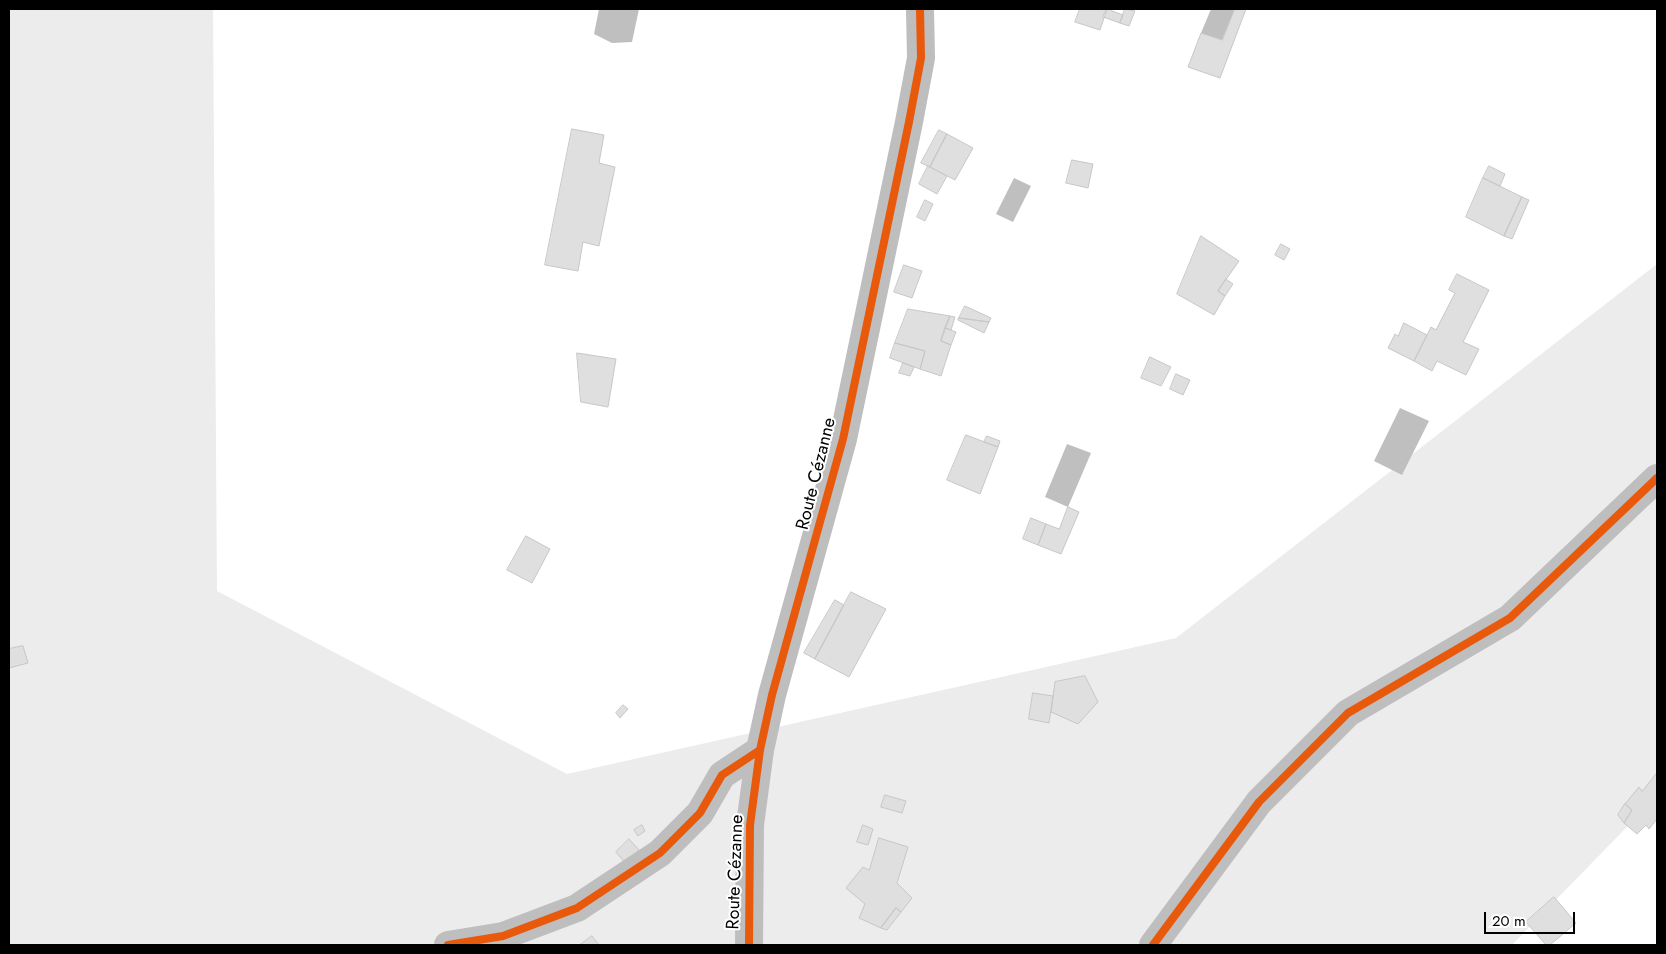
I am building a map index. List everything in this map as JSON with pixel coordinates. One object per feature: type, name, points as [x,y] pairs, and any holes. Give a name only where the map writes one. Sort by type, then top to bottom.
[{"type":"street","name":"Route Cézanne","points":[[749,945],[750,825],[760,750],[772,695],[801,598],[843,439],[911,113],[920,58],[920,9]]},
{"type":"street","points":[[1153,945],[1258,802],[1348,713],[1510,618],[1657,478]]},
{"type":"street","points":[[448,945],[503,936],[577,908],[660,853],[700,813],[722,775],[760,750]]},
{"type":"shaded area","points":[[9,9],[213,9],[217,591],[567,774],[1176,638],[1657,264],[1657,796],[1512,945],[9,945]]},
{"type":"shaded area","points":[[599,9],[639,9],[632,42],[612,43],[594,34]]},
{"type":"shaded area","points":[[1211,9],[1235,9],[1222,40],[1201,33]]},
{"type":"shaded area","points":[[1014,178],[1031,186],[1013,222],[996,214]]},
{"type":"shaded area","points":[[1400,408],[1429,421],[1402,475],[1374,461]]},
{"type":"shaded area","points":[[1067,444],[1091,453],[1068,507],[1045,497]]},
{"type":"building","points":[[1080,9],[1107,9],[1100,30],[1075,22]]},
{"type":"building","points":[[1107,9],[1112,9],[1112,11],[1123,15],[1120,23],[1103,17]]},
{"type":"building","points":[[1125,9],[1135,11],[1129,26],[1120,23]]},
{"type":"building","points":[[1235,9],[1246,9],[1220,78],[1188,67],[1201,33],[1222,40]]},
{"type":"building","points":[[572,129],[604,135],[599,163],[615,167],[599,246],[583,242],[578,271],[545,265]]},
{"type":"building","points":[[939,130],[947,134],[930,167],[921,163]]},
{"type":"building","points":[[947,134],[973,148],[955,180],[930,167]]},
{"type":"building","points":[[1072,160],[1093,164],[1088,188],[1066,183]]},
{"type":"building","points":[[928,166],[947,176],[937,194],[919,184]]},
{"type":"building","points":[[1489,166],[1505,174],[1500,186],[1483,178]]},
{"type":"building","points":[[1483,178],[1522,197],[1504,236],[1466,217]]},
{"type":"building","points":[[1522,197],[1529,200],[1512,239],[1504,236]]},
{"type":"building","points":[[925,200],[933,204],[925,221],[917,217]]},
{"type":"building","points":[[1201,236],[1239,261],[1218,291],[1225,296],[1214,315],[1177,294]]},
{"type":"building","points":[[1281,244],[1290,249],[1284,260],[1275,255]]},
{"type":"building","points":[[904,265],[922,271],[912,298],[894,292]]},
{"type":"building","points":[[1457,274],[1489,290],[1463,342],[1479,349],[1466,375],[1437,361],[1432,371],[1414,361],[1431,327],[1436,330],[1455,293],[1449,290]]},
{"type":"building","points":[[1226,279],[1233,284],[1225,296],[1218,291]]},
{"type":"building","points":[[965,306],[991,318],[989,322],[959,318]]},
{"type":"building","points":[[908,309],[950,316],[941,341],[951,345],[941,376],[920,369],[925,351],[895,343]]},
{"type":"building","points":[[950,316],[955,317],[951,330],[945,328]]},
{"type":"building","points":[[959,318],[989,322],[984,333],[958,320]]},
{"type":"building","points":[[1404,323],[1427,335],[1414,361],[1388,348],[1395,334],[1398,336]]},
{"type":"building","points":[[945,328],[956,332],[951,345],[941,341]]},
{"type":"building","points":[[895,343],[925,351],[920,369],[890,358]]},
{"type":"building","points":[[577,353],[616,359],[608,407],[581,402]]},
{"type":"building","points":[[1150,357],[1171,367],[1161,386],[1141,378]]},
{"type":"building","points":[[903,363],[914,367],[910,376],[899,373]]},
{"type":"building","points":[[1176,374],[1190,380],[1183,395],[1170,389]]},
{"type":"building","points":[[966,435],[998,447],[980,494],[947,480]]},
{"type":"building","points":[[987,436],[1000,441],[998,447],[984,442]]},
{"type":"building","points":[[1068,507],[1079,512],[1061,554],[1038,545],[1046,524],[1059,529]]},
{"type":"building","points":[[1031,518],[1046,524],[1038,545],[1023,539]]},
{"type":"building","points":[[526,536],[550,549],[532,583],[507,570]]},
{"type":"building","points":[[851,592],[886,609],[849,677],[815,659]]},
{"type":"building","points":[[835,600],[844,605],[815,659],[804,653]]},
{"type":"building","points":[[23,646],[28,663],[9,668],[9,649]]},
{"type":"building","points":[[1085,676],[1098,702],[1078,724],[1051,712],[1055,682]]},
{"type":"building","points":[[1033,693],[1053,696],[1049,723],[1029,719]]},
{"type":"building","points":[[623,705],[628,709],[620,718],[616,713]]},
{"type":"building","points":[[1657,773],[1657,819],[1649,829],[1646,825],[1637,834],[1624,823],[1632,810],[1625,804],[1639,787],[1642,791]]},
{"type":"building","points":[[885,795],[906,801],[902,813],[881,807]]},
{"type":"building","points":[[1625,804],[1632,810],[1624,823],[1618,815]]},
{"type":"building","points":[[642,825],[645,831],[638,836],[634,830]]},
{"type":"building","points":[[863,825],[873,829],[868,845],[857,842]]},
{"type":"building","points":[[879,838],[908,847],[897,883],[912,898],[901,912],[896,908],[881,928],[859,918],[865,904],[846,888],[863,867],[869,870]]},
{"type":"building","points":[[629,839],[639,850],[625,863],[616,852]]},
{"type":"building","points":[[1554,897],[1576,923],[1550,945],[1546,945],[1526,922]]},
{"type":"building","points":[[896,908],[901,912],[887,930],[881,928]]},
{"type":"building","points":[[592,936],[599,945],[580,945]]},
{"type":"cycle path","points":[[749,945],[750,825],[760,750],[772,695],[843,439],[921,58],[920,9]]},
{"type":"cycle path","points":[[1153,945],[1259,802],[1348,713],[1510,618],[1657,478]]},
{"type":"cycle path","points":[[448,945],[503,936],[577,908],[660,853],[700,813],[722,775],[760,750]]}]
